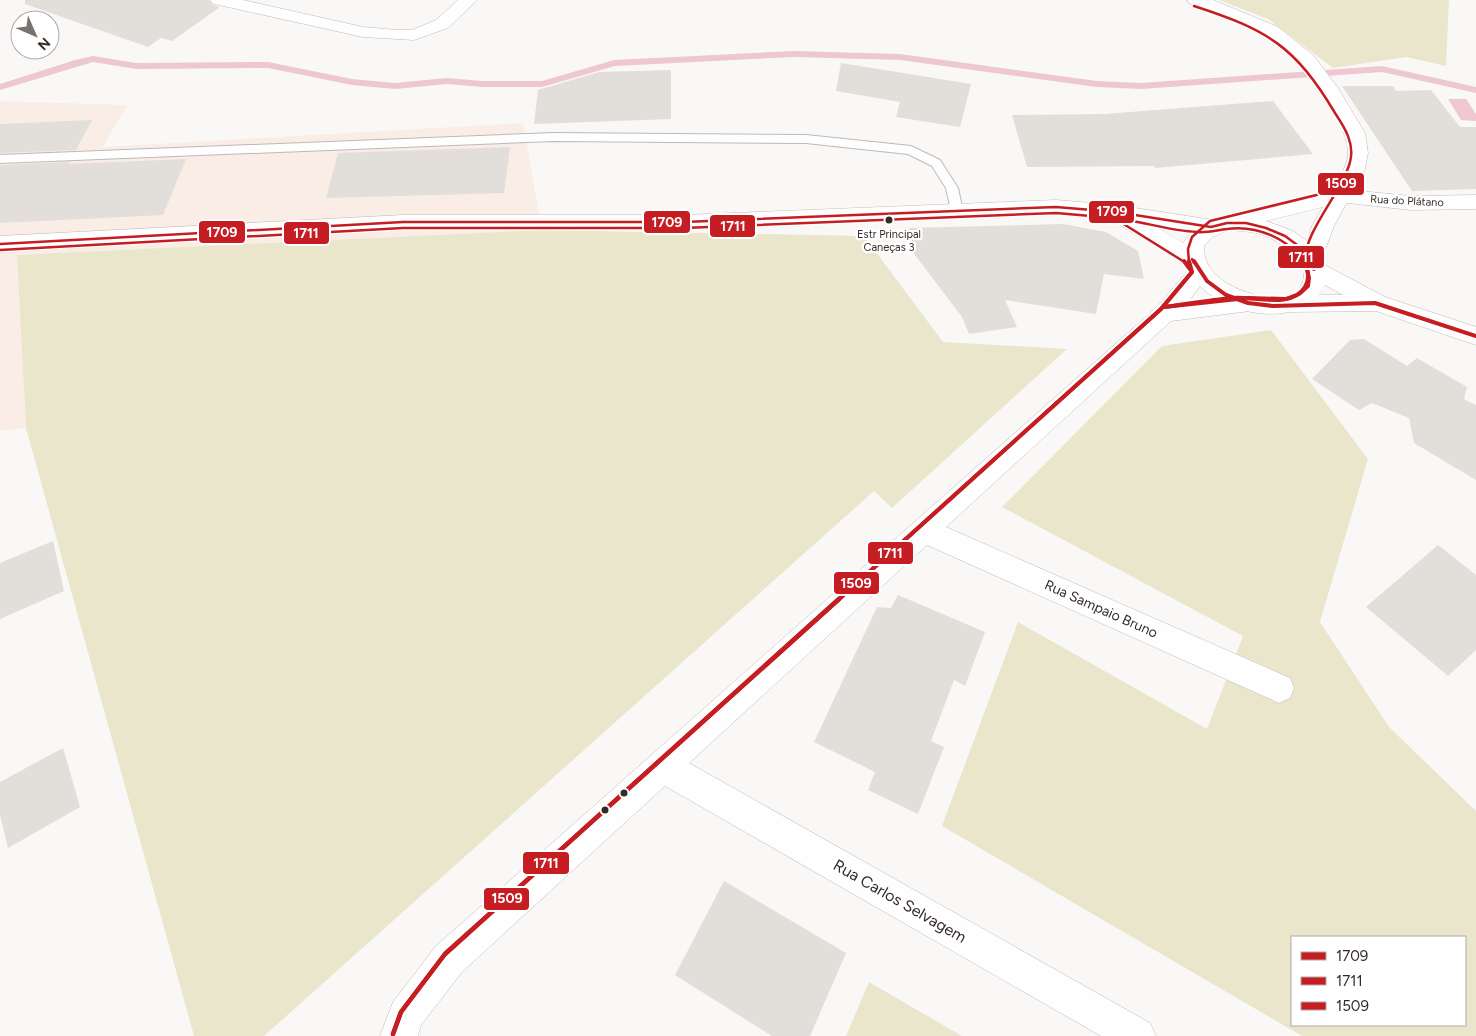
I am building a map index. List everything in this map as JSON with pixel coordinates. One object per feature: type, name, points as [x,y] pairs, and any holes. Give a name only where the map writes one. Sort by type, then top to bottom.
[{"type":"street","points":[[219,0],[364,32],[397,35],[414,34],[442,24],[468,0]]},
{"type":"street","points":[[1196,0],[1225,10],[1272,31],[1307,60],[1323,81],[1355,133],[1358,153],[1355,169],[1338,196],[1323,226],[1313,265]]},
{"type":"street","name":"Rua do Plátano","points":[[1219,225],[1338,196],[1411,203],[1476,202]]},
{"type":"street","points":[[0,244],[403,222],[684,222],[1056,207],[1116,212],[1219,225],[1246,223],[1266,228],[1284,236],[1300,247],[1313,265],[1316,274],[1314,287],[1305,298],[1291,304]]},
{"type":"street","points":[[1116,212],[1195,266],[1217,290],[1229,297],[1250,304],[1271,307],[1291,304],[1377,303]]},
{"type":"street","points":[[400,1036],[406,1015],[449,959],[1165,312],[1195,266],[1192,246],[1199,235],[1219,225]]},
{"type":"street","points":[[1313,265],[1377,303],[1476,336]]},
{"type":"street","points":[[1165,312],[1250,304]]},
{"type":"street","name":"Rua Sampaio Bruno","points":[[922,530],[1279,688]]},
{"type":"street","name":"Rua Carlos Selvagem","points":[[662,766],[1137,1036]]},
{"type":"lane","points":[[0,159],[553,137],[806,139],[911,150],[936,163],[952,188],[957,212]]},
{"type":"shaded area","points":[[1219,0],[1449,0],[1446,66],[1406,57],[1333,68],[1268,19]]},
{"type":"shaded area","points":[[1448,99],[1466,99],[1476,114],[1476,121],[1461,120]]},
{"type":"shaded area","points":[[0,101],[127,105],[103,147],[523,123],[542,230],[17,255],[26,428],[0,431]]},
{"type":"shaded area","points":[[542,230],[864,236],[943,342],[1067,349],[892,508],[874,491],[264,1036],[194,1036],[26,428],[17,255]]},
{"type":"shaded area","points":[[1271,330],[1368,459],[1320,622],[1389,727],[1476,811],[1476,1036],[1302,1036],[942,826],[1018,622],[1207,729],[1243,636],[1002,507],[1162,346]]},
{"type":"shaded area","points":[[869,982],[962,1036],[846,1036]]},
{"type":"building","points":[[25,0],[208,0],[212,5],[220,7],[172,41],[161,38],[148,47],[60,16],[60,10],[42,10],[25,4]]},
{"type":"building","points":[[841,63],[971,84],[960,127],[896,117],[900,102],[836,91]]},
{"type":"building","points":[[671,70],[671,119],[534,124],[538,90],[599,72]]},
{"type":"building","points":[[1342,86],[1393,86],[1396,91],[1431,90],[1460,127],[1476,127],[1476,189],[1412,191]]},
{"type":"building","points":[[1273,101],[1313,154],[1155,168],[1154,166],[1027,167],[1012,115],[1104,114]]},
{"type":"building","points":[[92,120],[76,150],[0,153],[0,124]]},
{"type":"building","points":[[510,147],[504,193],[326,198],[338,153]]},
{"type":"building","points":[[186,159],[163,215],[0,223],[0,165]]},
{"type":"building","points":[[1063,224],[1106,232],[1138,251],[1144,279],[1104,274],[1096,314],[1005,300],[1017,327],[969,334],[962,317],[912,251],[909,228]]},
{"type":"building","points":[[1364,339],[1407,366],[1417,358],[1467,387],[1464,399],[1476,405],[1476,480],[1414,443],[1409,418],[1372,403],[1359,410],[1312,379],[1350,340]]},
{"type":"building","points":[[53,541],[64,591],[0,619],[0,563]]},
{"type":"building","points":[[1438,545],[1476,575],[1476,650],[1448,676],[1366,607]]},
{"type":"building","points":[[898,595],[985,632],[965,686],[954,680],[931,741],[944,747],[918,814],[868,790],[875,772],[814,742],[877,607],[891,608]]},
{"type":"building","points":[[63,748],[80,807],[8,848],[0,815],[0,782]]},
{"type":"building","points":[[724,881],[846,953],[810,1036],[772,1036],[675,975]]},
{"type":"waterway","points":[[0,87],[93,59],[136,66],[268,65],[352,82],[395,86],[447,81],[482,84],[542,84],[614,63],[794,54],[900,57],[1097,84],[1141,86],[1382,69],[1476,90]]},
{"type":"transit line","name":"1509","points":[[1164,307],[1247,298],[1286,299],[1304,290],[1309,282],[1305,265],[1307,250],[1318,223],[1347,172],[1352,153],[1348,135],[1327,98],[1305,68],[1288,50],[1268,36],[1250,27],[1194,6]]},
{"type":"transit line","name":"1509","points":[[393,1034],[401,1012],[445,954],[1161,309],[1192,272],[1189,264],[1188,249],[1189,243],[1197,231],[1210,221],[1337,190]]},
{"type":"transit line","name":"1709","points":[[0,244],[403,222],[684,222],[1056,207],[1116,212],[1211,227],[1227,223],[1246,223],[1266,228],[1285,236],[1300,247],[1311,260],[1314,269]]},
{"type":"transit line","name":"1711","points":[[0,250],[403,228],[684,228],[1056,213],[1114,218],[1187,263],[1192,272],[1161,309],[445,954],[401,1012],[393,1034]]},
{"type":"transit line","name":"1711","points":[[1133,221],[1199,233],[1211,233],[1227,229],[1261,232],[1291,247],[1301,257],[1307,270],[1307,284],[1302,291],[1286,299],[1236,298],[1164,307]]},
{"type":"transit line","name":"1709","points":[[1192,259],[1207,281],[1226,295],[1248,303],[1273,306],[1375,303],[1476,336]]},
{"type":"place","name":"Estr Principal Caneças 3","points":[[889,220]]}]
